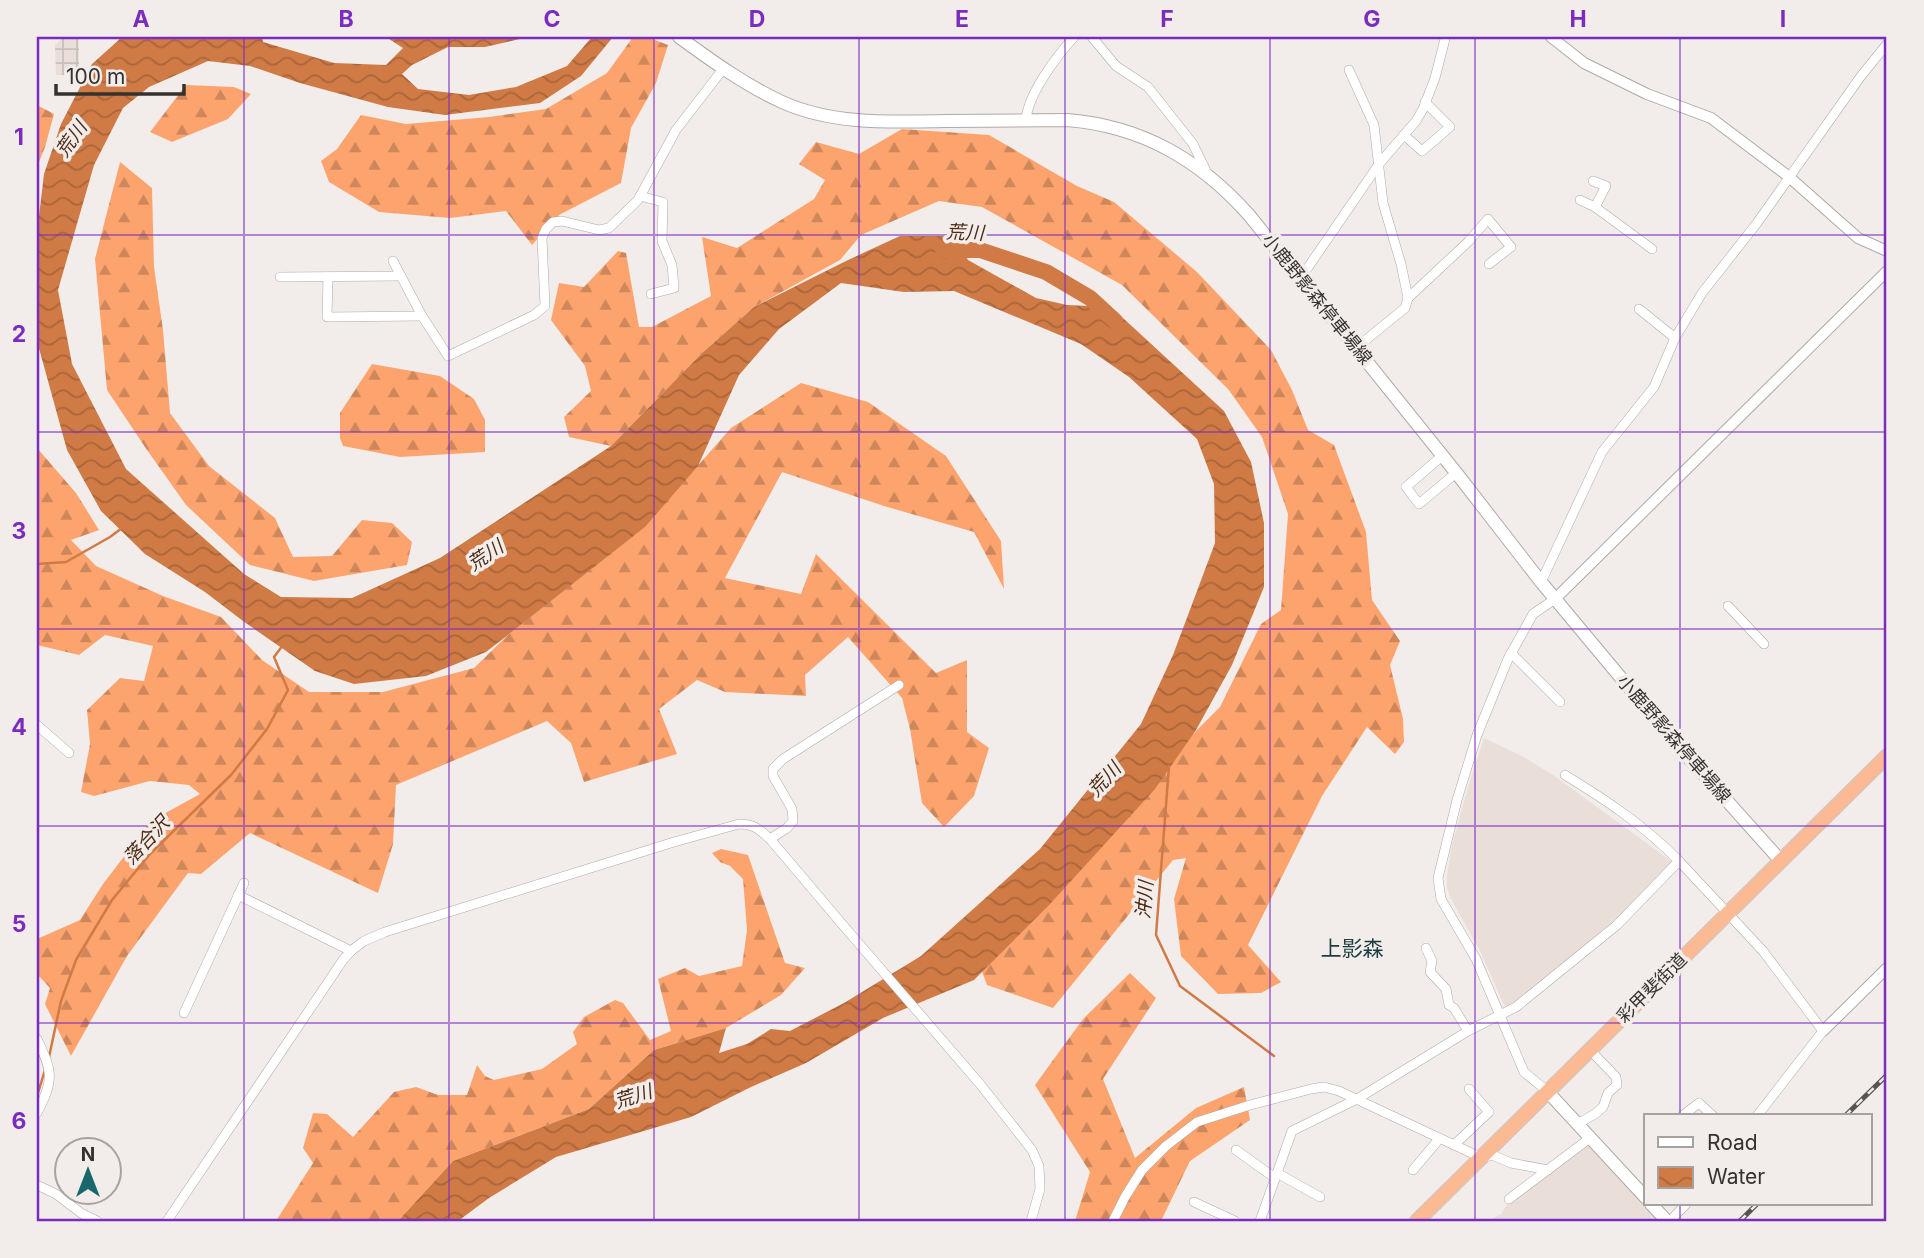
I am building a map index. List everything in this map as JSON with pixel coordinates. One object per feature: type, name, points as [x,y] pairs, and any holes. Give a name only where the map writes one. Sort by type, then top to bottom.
[{"type":"highway","name":"彩甲斐街道","points":[[1417,1221],[1887,755]]},
{"type":"main road","name":"小鹿野影森停車場線","points":[[679,37],[723,69],[784,103],[830,116],[853,120],[1094,122],[1154,141],[1207,173],[1243,208],[1541,582],[1677,746],[1781,861]]},
{"type":"main road","points":[[1547,1091],[1644,1196]]},
{"type":"main road","points":[[1653,1206],[1669,1221]]},
{"type":"street","points":[[1026,120],[1031,97],[1074,37]]},
{"type":"street","points":[[1092,37],[1116,66],[1148,87],[1193,144],[1207,173]]},
{"type":"street","points":[[1551,37],[1584,63],[1647,94],[1711,118],[1788,176],[1858,238],[1887,251]]},
{"type":"street","points":[[1300,278],[1379,164],[1416,121],[1435,78],[1445,39]]},
{"type":"street","points":[[1541,582],[1602,452],[1654,387],[1675,338],[1702,293],[1757,223],[1788,176],[1887,44]]},
{"type":"street","points":[[393,261],[422,316],[448,356],[534,315],[545,306],[542,238],[546,229],[553,222],[562,221],[599,230],[610,228],[640,196],[676,130],[723,69]]},
{"type":"street","points":[[1349,70],[1374,125],[1383,203],[1408,298],[1405,308],[1356,348]]},
{"type":"street","points":[[1404,135],[1422,151],[1450,127],[1425,102]]},
{"type":"street","points":[[1593,181],[1606,186],[1595,207]]},
{"type":"street","points":[[640,196],[663,201],[662,241],[672,265],[674,288],[651,294]]},
{"type":"street","points":[[1580,200],[1595,207],[1652,249]]},
{"type":"street","points":[[1408,298],[1468,242],[1488,219],[1511,247],[1489,264]]},
{"type":"street","points":[[1547,1091],[1524,1072],[1476,958],[1441,899],[1438,878],[1457,800],[1477,735],[1511,653],[1533,614],[1555,599],[1887,271]]},
{"type":"street","points":[[280,277],[401,275]]},
{"type":"street","points":[[328,277],[327,317],[422,316]]},
{"type":"street","points":[[1639,309],[1675,338]]},
{"type":"street","points":[[1443,456],[1406,486],[1419,504],[1456,473]]},
{"type":"street","points":[[1728,606],[1764,644]]},
{"type":"street","points":[[1511,653],[1560,702]]},
{"type":"street","points":[[770,839],[788,828],[793,821],[792,809],[774,776],[773,769],[783,759],[900,685]]},
{"type":"street","points":[[37,725],[69,753]]},
{"type":"street","points":[[1565,775],[1611,803],[1644,828],[1679,862],[1769,959],[1823,1031]]},
{"type":"street","points":[[167,1221],[342,960],[364,942],[385,933],[730,825],[749,824],[770,839],[980,1084],[1032,1150],[1039,1166],[1040,1189],[1031,1221]]},
{"type":"street","points":[[1260,1221],[1292,1131],[1357,1099],[1468,1031],[1516,1007],[1617,925],[1679,862]]},
{"type":"street","points":[[184,1013],[244,883]]},
{"type":"street","points":[[238,895],[351,951]]},
{"type":"street","points":[[1426,948],[1432,961],[1430,972],[1446,989],[1449,1005],[1454,1008],[1468,1031]]},
{"type":"street","points":[[1759,1114],[1823,1031],[1887,968]]},
{"type":"street","points":[[37,1039],[51,1074],[46,1095],[37,1113]]},
{"type":"street","points":[[1577,1124],[1603,1107],[1608,1093],[1617,1085],[1616,1077],[1589,1049]]},
{"type":"street","points":[[1113,1221],[1142,1170],[1166,1146],[1197,1122],[1236,1109],[1324,1087],[1357,1099],[1482,1158],[1492,1155],[1511,1163],[1548,1170]]},
{"type":"street","points":[[1454,1145],[1489,1112],[1469,1089]]},
{"type":"street","points":[[1685,1114],[1699,1103],[1711,1114]]},
{"type":"street","points":[[1413,1170],[1440,1138]]},
{"type":"street","points":[[1509,1199],[1590,1138]]},
{"type":"street","points":[[1236,1150],[1276,1176],[1320,1197]]},
{"type":"street","points":[[37,1185],[97,1221]]},
{"type":"street","points":[[1194,1202],[1235,1221]]},
{"type":"street","points":[[1669,1221],[1684,1206]]},
{"type":"shaded area","points":[[64,37],[79,37],[79,75],[56,75],[55,45]]},
{"type":"shaded area","points":[[1484,738],[1524,757],[1556,777],[1671,861],[1640,897],[1523,1000],[1508,1008],[1504,1005],[1447,887],[1452,845]]},
{"type":"shaded area","points":[[1587,1143],[1644,1202],[1644,1206],[1647,1206],[1658,1217],[1658,1221],[1489,1221],[1501,1214],[1511,1199]]},
{"type":"green space","points":[[633,37],[647,37],[668,45],[656,83],[631,128],[621,183],[559,215],[532,245],[506,211],[450,218],[379,212],[329,182],[321,161],[337,149],[361,115],[406,124],[546,109],[607,73]]},
{"type":"green space","points":[[186,85],[234,87],[251,94],[228,119],[172,142],[150,132]]},
{"type":"green space","points":[[37,105],[54,114],[37,167]]},
{"type":"green space","points":[[902,129],[989,135],[1077,186],[1114,202],[1197,272],[1271,350],[1292,390],[1308,430],[1334,445],[1366,532],[1372,600],[1400,641],[1390,665],[1403,719],[1404,742],[1395,754],[1367,727],[1322,796],[1248,945],[1281,982],[1261,993],[1218,994],[1181,956],[1174,899],[1186,858],[1173,860],[1053,1008],[987,985],[978,961],[1102,825],[1220,707],[1261,624],[1281,610],[1288,514],[1262,437],[1228,389],[1122,285],[982,207],[939,201],[861,235],[840,260],[754,307],[701,354],[611,446],[569,437],[564,417],[591,391],[585,366],[551,320],[559,283],[584,287],[618,251],[626,253],[639,327],[652,327],[711,296],[702,237],[737,248],[814,199],[825,180],[799,164],[816,142],[859,154]]},
{"type":"green space","points":[[120,162],[152,188],[154,267],[170,413],[209,466],[275,518],[293,557],[332,556],[362,520],[392,523],[412,542],[407,565],[314,581],[250,565],[186,505],[107,390],[95,259]]},
{"type":"green space","points":[[372,364],[440,376],[474,399],[485,420],[485,452],[400,457],[343,446],[340,438],[340,413]]},
{"type":"green space","points":[[801,383],[868,402],[946,456],[1001,541],[1004,589],[974,532],[782,472],[725,578],[801,594],[816,554],[936,673],[967,660],[967,732],[989,748],[974,796],[944,827],[922,803],[902,698],[848,637],[805,675],[806,696],[725,692],[697,680],[659,709],[677,754],[584,782],[571,743],[547,721],[396,785],[393,844],[378,893],[250,833],[201,874],[188,873],[127,956],[71,1056],[45,1004],[50,988],[37,974],[37,939],[80,920],[103,884],[151,821],[200,794],[189,785],[150,781],[94,796],[81,792],[90,744],[87,710],[120,678],[144,681],[153,646],[105,635],[79,655],[37,645],[37,448],[76,493],[99,530],[71,540],[96,566],[163,596],[221,617],[262,660],[309,692],[383,692],[474,668],[512,631],[642,529],[731,428]]},
{"type":"green space","points":[[721,849],[748,855],[785,963],[805,968],[781,995],[726,1028],[654,1050],[589,1109],[453,1161],[398,1221],[276,1221],[313,1163],[303,1148],[313,1113],[327,1114],[353,1137],[394,1092],[416,1087],[438,1095],[467,1095],[477,1065],[485,1076],[494,1080],[542,1069],[577,1044],[573,1032],[584,1017],[615,1000],[623,1003],[650,1040],[671,1031],[658,979],[685,968],[699,976],[742,966],[747,930],[743,879],[712,853]]},
{"type":"green space","points":[[1130,973],[1156,998],[1103,1079],[1135,1158],[1196,1108],[1244,1087],[1250,1120],[1190,1161],[1161,1221],[1075,1221],[1090,1172],[1035,1085],[1083,1019]]},
{"type":"water","points":[[122,37],[262,37],[263,42],[334,63],[386,65],[403,48],[386,37],[528,37],[613,37],[581,76],[540,103],[445,115],[388,107],[250,66],[208,61],[149,87],[123,108],[94,165],[58,290],[72,364],[126,469],[244,574],[281,597],[352,598],[440,558],[611,446],[701,354],[754,307],[900,236],[955,236],[968,260],[1036,298],[1067,305],[1111,307],[1224,411],[1251,462],[1264,523],[1264,587],[1232,665],[1196,730],[1155,789],[1050,904],[974,980],[883,1018],[806,1063],[691,1117],[556,1157],[489,1198],[458,1221],[398,1221],[453,1161],[589,1109],[654,1050],[726,1028],[719,1053],[747,1044],[771,1029],[790,1031],[844,1003],[921,956],[1040,849],[1141,724],[1173,655],[1215,543],[1214,484],[1197,439],[1129,377],[1081,344],[954,291],[904,292],[841,283],[779,329],[739,375],[698,466],[645,527],[486,652],[426,676],[354,684],[315,671],[205,592],[145,554],[101,511],[67,450],[37,341],[37,233],[44,174],[61,124],[92,64]],"holes":[[[528,37],[591,38],[567,66],[516,87],[469,95],[418,89],[402,74],[412,65],[448,47],[485,47]]]},
{"type":"waterway","name":"荒川","points":[[943,250],[980,250],[1046,272],[1090,298],[1115,321]]},
{"type":"waterway","points":[[37,564],[66,562],[122,528]]},
{"type":"waterway","name":"落合沢","points":[[49,1057],[61,1001],[76,960],[112,900],[150,854],[231,775],[267,729],[288,690],[274,657],[283,645]]},
{"type":"waterway","name":"沖川","points":[[1169,766],[1156,935],[1180,986],[1274,1056]]},
{"type":"waterway","name":"落合沢","points":[[37,1096],[45,1070]]},
{"type":"railway","points":[[1847,1114],[1887,1075]]},
{"type":"railway","points":[[1740,1221],[1755,1206]]},
{"type":"district","name":"上影森","points":[[1352,949]]}]
